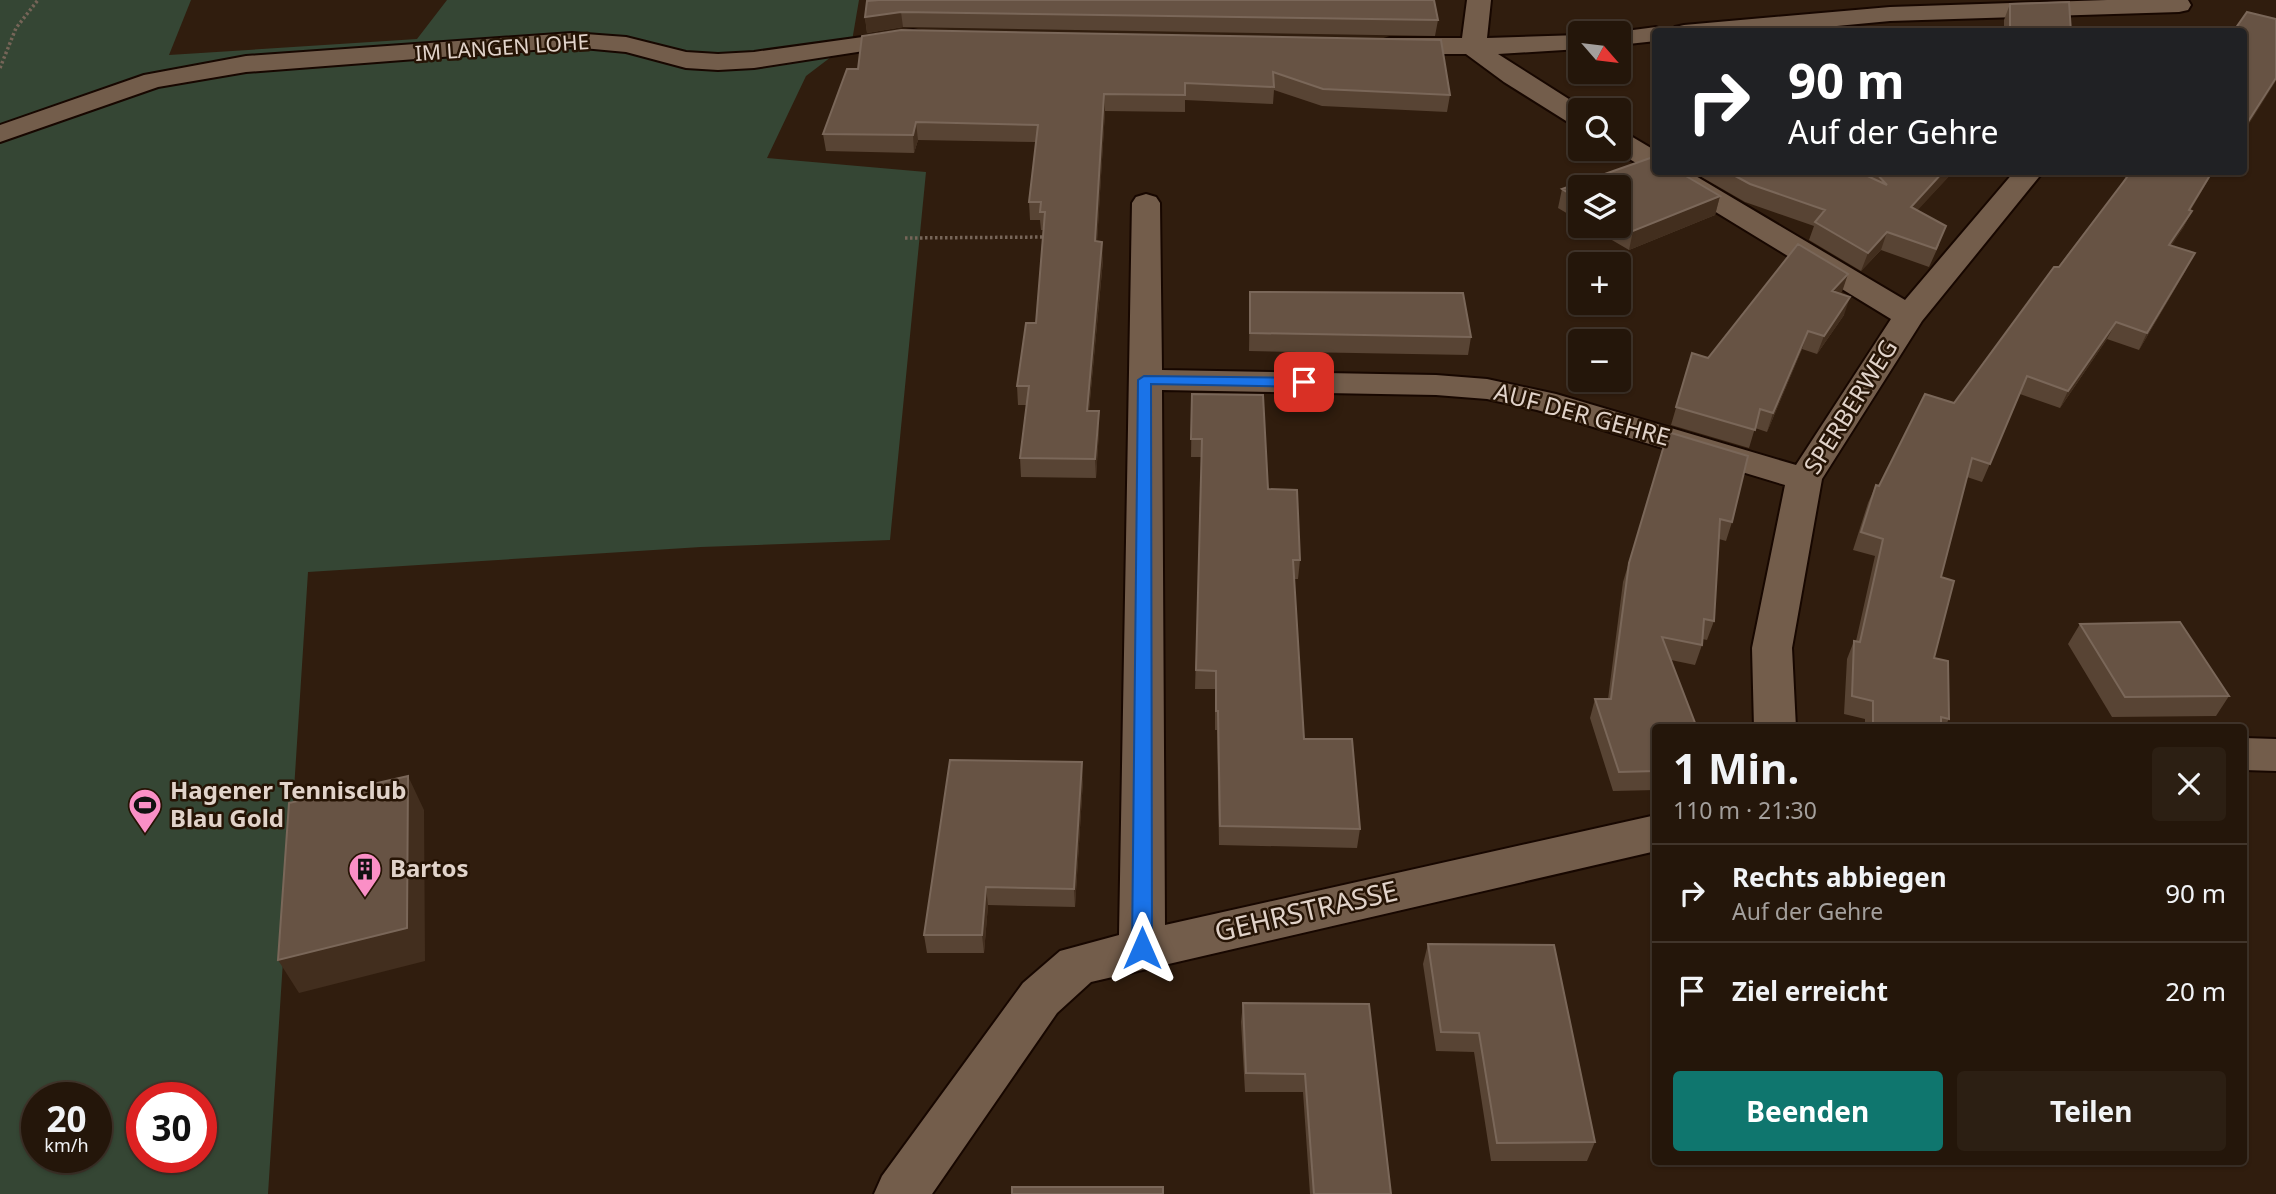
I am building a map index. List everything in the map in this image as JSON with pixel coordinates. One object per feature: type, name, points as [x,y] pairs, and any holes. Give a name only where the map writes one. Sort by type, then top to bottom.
[{"type":"street","points":[[1473,47],[1479,0]]},
{"type":"street","points":[[1730,28],[1890,14],[2182,3]]},
{"type":"street","points":[[2159,28],[2182,3]]},
{"type":"street","points":[[1631,37],[1652,34]]},
{"type":"street","name":"IM LANGEN LOHE","points":[[0,134],[153,80],[246,64],[572,40],[626,46],[686,60],[718,62],[754,60],[903,37],[942,38]]},
{"type":"street","points":[[1362,45],[1473,47],[1568,43]]},
{"type":"street","points":[[1473,47],[1513,78],[1568,111]]},
{"type":"street","points":[[1631,148],[1652,161]]},
{"type":"street","points":[[1675,175],[1909,316]]},
{"type":"street","name":"SPERBERWEG","points":[[1775,724],[1772,648],[1804,479],[1909,316],[2026,175]]},
{"type":"street","points":[[1142,948],[1146,203]]},
{"type":"street","name":"AUF DER GEHRE","points":[[1144,380],[1436,385],[1487,389],[1544,401],[1804,479]]},
{"type":"street","points":[[2247,754],[2276,755]]},
{"type":"street","name":"GEHRSTRASSE","points":[[901,1194],[1040,998],[1077,965],[1142,948],[1652,834]]},
{"type":"path","points":[[0,68],[16,28],[38,0]]},
{"type":"path","points":[[905,238],[1051,237]]},
{"type":"green space","points":[[0,0],[191,0],[169,55],[417,39],[447,0],[859,0],[852,41],[806,76],[767,158],[926,172],[890,540],[701,547],[308,572],[268,1194],[0,1194]]},
{"type":"building","points":[[1434,0],[1438,20],[901,12],[865,17],[867,1]]},
{"type":"building","points":[[2069,2],[2071,28],[2010,28],[2010,4]]},
{"type":"building","points":[[2247,12],[2276,19],[2276,78],[2247,123],[2247,28],[2236,28]]},
{"type":"building","points":[[901,30],[1441,40],[1450,95],[1323,89],[1273,72],[1274,87],[1185,83],[1185,95],[1104,94],[1095,241],[1102,242],[1087,411],[1099,411],[1095,459],[1020,458],[1029,386],[1017,386],[1026,323],[1036,323],[1045,212],[1040,212],[1041,202],[1029,202],[1038,125],[916,122],[913,135],[823,134],[847,69],[858,69],[862,36]]},
{"type":"building","points":[[1652,157],[1652,175],[1684,175],[1720,196],[1633,231],[1631,175],[1602,175]]},
{"type":"building","points":[[1734,175],[1865,175],[1887,185],[1878,175],[1940,175],[1911,207],[1946,226],[1936,249],[1887,232],[1868,253],[1815,222],[1825,210],[1750,184]]},
{"type":"building","points":[[2129,175],[2210,175],[2189,210],[2192,211],[2169,245],[2195,253],[2147,333],[2116,322],[2068,391],[2027,376],[1990,464],[1972,458],[1941,577],[1954,581],[1934,658],[1948,661],[1949,719],[1941,717],[1941,724],[1873,724],[1873,701],[1852,696],[1854,641],[1860,642],[1883,539],[1861,532],[1876,485],[1879,486],[1925,394],[1954,403],[2054,267],[2059,267]]},
{"type":"building","points":[[1798,244],[1848,274],[1832,291],[1850,297],[1824,336],[1808,331],[1773,413],[1760,409],[1755,430],[1676,407],[1692,353],[1708,358]]},
{"type":"building","points":[[1250,292],[1463,293],[1471,337],[1250,333]]},
{"type":"building","points":[[1192,394],[1263,395],[1268,489],[1297,490],[1300,560],[1293,560],[1304,739],[1352,739],[1360,829],[1220,826],[1216,671],[1196,670],[1202,439],[1191,439]]},
{"type":"building","points":[[1668,432],[1748,456],[1732,522],[1720,519],[1714,621],[1704,619],[1702,645],[1662,637],[1695,724],[1652,724],[1652,771],[1619,772],[1595,699],[1611,699],[1629,563]]},
{"type":"building","points":[[2180,622],[2229,696],[2125,697],[2080,624]]},
{"type":"building","points":[[950,760],[1082,762],[1074,889],[986,887],[982,935],[924,935]]},
{"type":"building","name":"Bartos","points":[[408,776],[407,928],[278,960],[289,803]]},
{"type":"building","points":[[1428,944],[1554,945],[1595,1142],[1497,1143],[1479,1033],[1441,1032]]},
{"type":"building","points":[[1243,1003],[1369,1004],[1391,1194],[1314,1194],[1305,1074],[1246,1073]]},
{"type":"building","points":[[1012,1187],[1163,1187],[1163,1194],[1012,1194]]},
{"type":"place","name":"Hagener Tennisclub Blau Gold","points":[[145,835]]},
{"type":"place","name":"Bartos","points":[[365,899]]},
{"type":"route","points":[[1142,948],[1144,380],[1304,382]]}]
